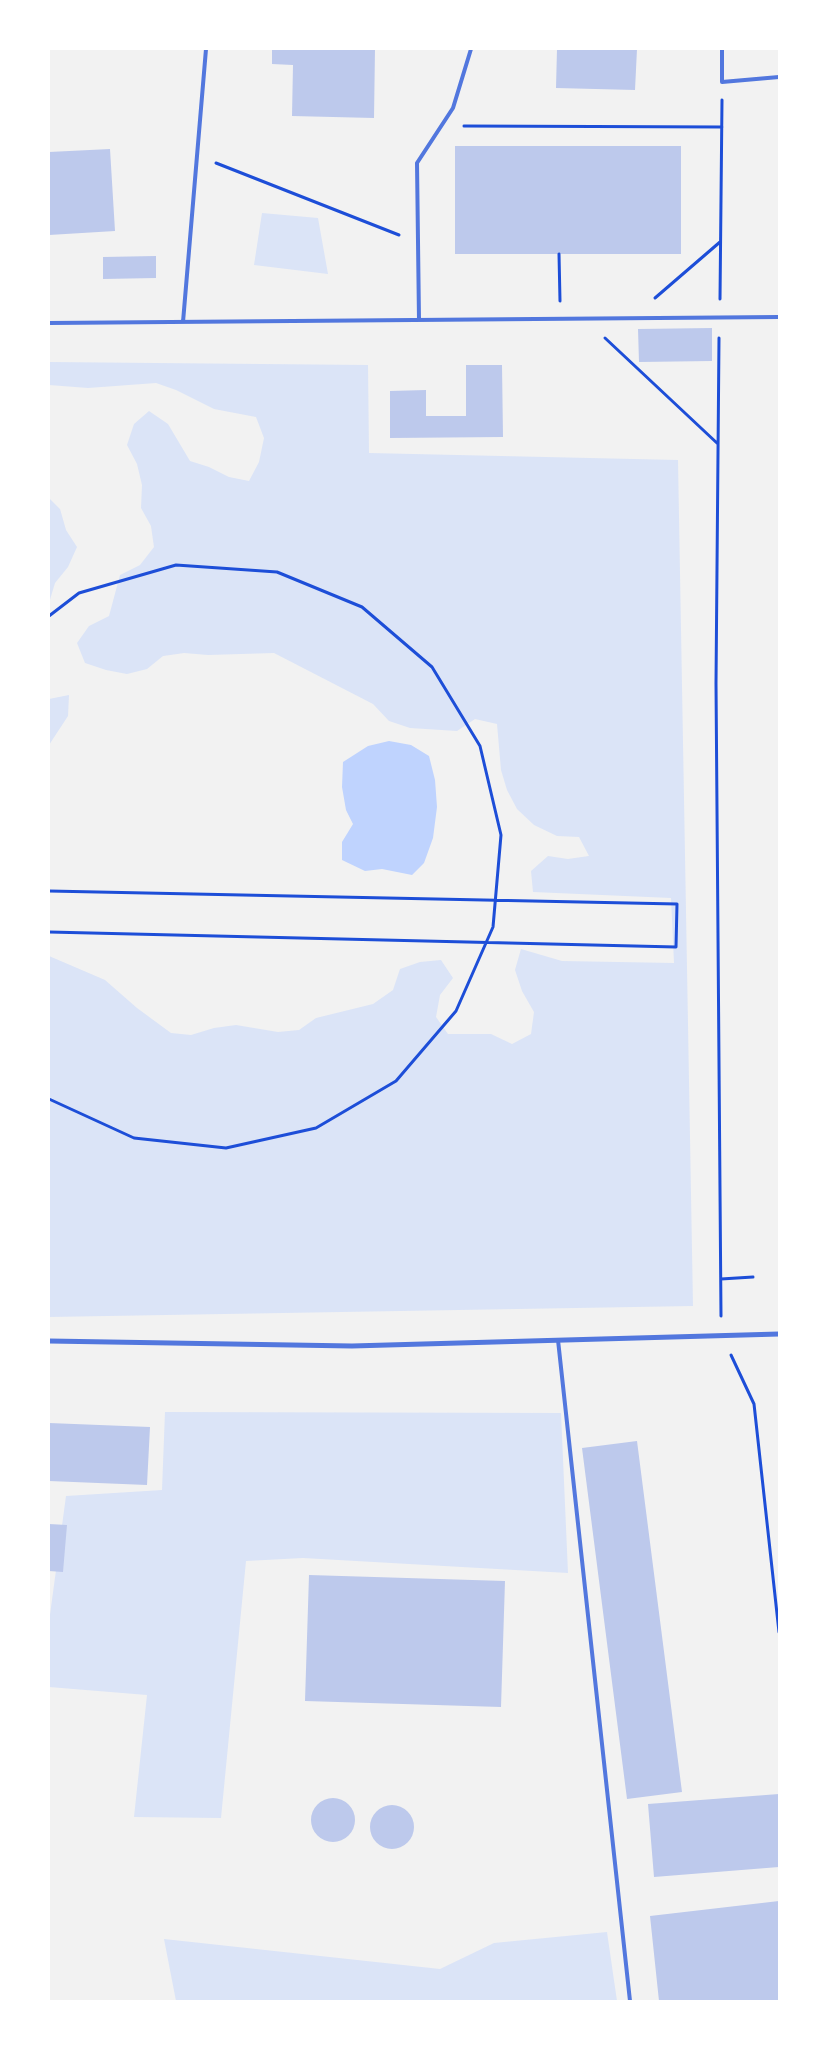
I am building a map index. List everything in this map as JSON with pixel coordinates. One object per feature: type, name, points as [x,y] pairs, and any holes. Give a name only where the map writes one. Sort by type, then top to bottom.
[{"type":"street","points":[[49,1342],[352,1346],[779,1334]]},
{"type":"lane","points":[[183,322],[206,49]]},
{"type":"lane","points":[[419,320],[417,163],[453,108],[471,49]]},
{"type":"lane","points":[[722,49],[722,82],[779,77]]},
{"type":"lane","points":[[49,323],[779,317]]},
{"type":"lane","points":[[558,1340],[630,2001]]},
{"type":"path","points":[[722,82],[716,683],[721,1336],[754,1404],[779,1632]]},
{"type":"path","points":[[441,126],[722,127]]},
{"type":"path","points":[[197,155],[418,243]]},
{"type":"path","points":[[631,318],[720,241]]},
{"type":"path","points":[[559,254],[560,319]]},
{"type":"path","points":[[584,318],[718,444]]},
{"type":"path","points":[[49,616],[79,593],[176,565],[277,572],[362,607],[432,667],[480,746],[501,836],[493,927],[456,1012],[396,1081],[316,1128],[226,1148],[134,1138],[49,1099]]},
{"type":"path","points":[[49,891],[677,904],[676,947],[49,932]]},
{"type":"path","points":[[721,1279],[752,1277]]},
{"type":"shaded area","points":[[262,213],[318,218],[328,274],[254,265]]},
{"type":"shaded area","points":[[49,362],[368,365],[369,453],[678,460],[693,1306],[49,1317],[49,956],[105,980],[137,1008],[171,1033],[191,1035],[214,1028],[236,1025],[278,1032],[299,1030],[316,1018],[373,1004],[393,990],[400,969],[420,962],[441,960],[453,978],[440,995],[436,1017],[448,1034],[491,1034],[512,1044],[531,1034],[534,1012],[522,991],[515,970],[521,949],[562,961],[674,963],[671,898],[533,892],[531,871],[548,856],[568,859],[589,856],[579,837],[557,836],[534,825],[517,809],[507,790],[501,770],[497,724],[475,719],[457,731],[410,728],[389,721],[373,704],[274,653],[208,655],[184,653],[163,656],[147,669],[127,674],[85,663],[77,643],[89,626],[109,616],[120,575],[140,565],[154,547],[151,526],[141,508],[142,485],[137,464],[127,445],[134,424],[149,411],[168,424],[190,461],[209,467],[229,477],[249,481],[259,462],[264,438],[256,417],[214,409],[176,390],[156,383],[88,388],[49,385]]},
{"type":"shaded area","points":[[49,498],[60,509],[66,530],[77,547],[68,567],[55,583],[49,603]]},
{"type":"shaded area","points":[[69,695],[68,716],[49,745],[49,699]]},
{"type":"shaded area","points":[[165,1412],[561,1413],[568,1573],[303,1558],[246,1561],[221,1818],[134,1817],[147,1695],[49,1687],[49,1622],[66,1496],[162,1490]]},
{"type":"shaded area","points":[[607,1932],[617,2001],[176,2001],[164,1939],[440,1969],[494,1943]]},
{"type":"water","points":[[389,741],[411,745],[429,756],[435,780],[437,807],[433,838],[424,863],[412,875],[382,869],[365,871],[342,860],[342,842],[353,824],[346,810],[342,787],[343,762],[368,746]]},
{"type":"building","points":[[272,49],[375,49],[374,118],[292,116],[293,65],[272,64]]},
{"type":"building","points":[[557,49],[637,49],[635,90],[556,88]]},
{"type":"building","points":[[455,146],[681,146],[681,254],[455,254]]},
{"type":"building","points":[[110,149],[115,231],[49,235],[49,152]]},
{"type":"building","points":[[156,256],[156,278],[103,279],[103,257]]},
{"type":"building","points":[[712,328],[712,361],[639,362],[638,329]]},
{"type":"building","points":[[466,365],[502,365],[503,437],[390,438],[390,391],[426,390],[426,416],[466,416]]},
{"type":"building","points":[[49,1423],[150,1427],[147,1485],[49,1481]]},
{"type":"building","points":[[637,1441],[682,1792],[627,1799],[582,1448]]},
{"type":"building","points":[[49,1524],[67,1525],[63,1572],[49,1571]]},
{"type":"building","points":[[309,1575],[505,1581],[501,1707],[305,1701]]},
{"type":"building","points":[[779,1794],[779,1867],[654,1877],[648,1804]]},
{"type":"building","points":[[333,1798],[345,1802],[351,1808],[355,1820],[351,1832],[345,1838],[333,1842],[321,1838],[315,1832],[311,1820],[315,1808],[321,1802]]},
{"type":"building","points":[[392,1805],[404,1809],[410,1815],[414,1827],[410,1839],[404,1845],[392,1849],[380,1845],[374,1839],[370,1827],[374,1815],[380,1809]]},
{"type":"building","points":[[779,1901],[779,2001],[659,2001],[650,1916]]}]
